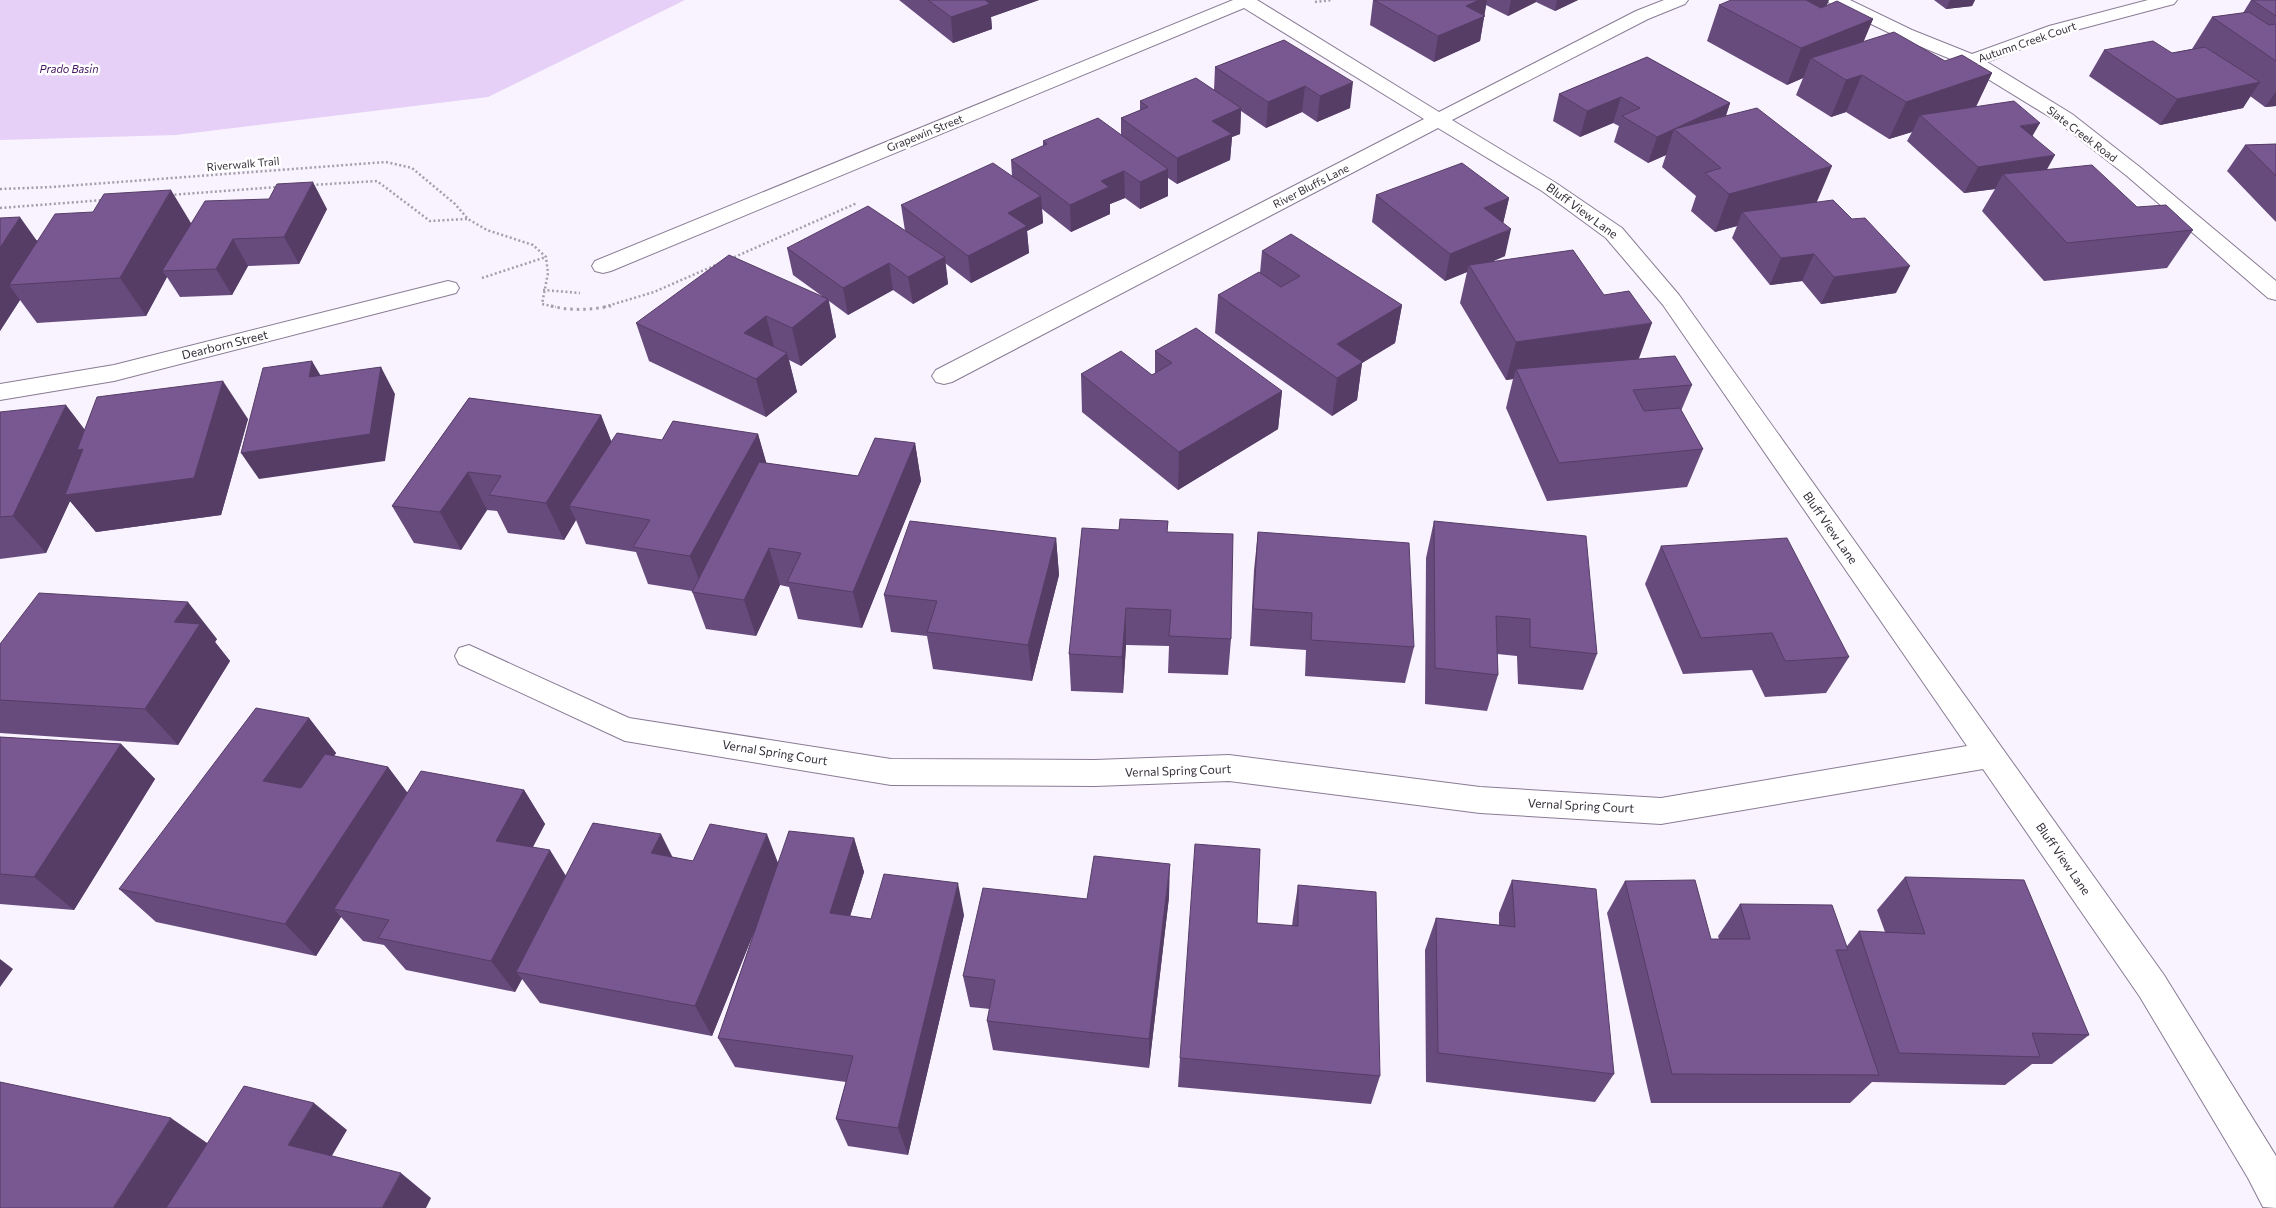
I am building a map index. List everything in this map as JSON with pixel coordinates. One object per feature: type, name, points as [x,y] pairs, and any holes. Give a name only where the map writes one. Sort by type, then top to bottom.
[{"type":"street","name":"Bluff View Lane","points":[[1247,0],[1266,16],[1440,119],[1550,187],[1614,232],[1671,300],[2152,986],[2261,1165],[2276,1194]]},
{"type":"street","name":"Grapewin Street","points":[[603,266],[1247,0]]},
{"type":"street","name":"River Bluffs Lane","points":[[944,376],[1440,119],[1634,20],[1679,0]]},
{"type":"street","name":"Slate Creek Road","points":[[1836,0],[1906,34],[1972,61],[2065,118],[2134,172],[2276,294]]},
{"type":"street","name":"Autumn Creek Court","points":[[1972,61],[2055,30],[2168,0]]},
{"type":"street","name":"Dearborn Street","points":[[0,392],[114,373],[448,288]]},
{"type":"street","name":"Vernal Spring Court","points":[[469,656],[625,729],[891,772],[1095,773],[1230,768],[1480,800],[1662,811],[1990,755]]},
{"type":"path","name":"Riverwalk Trail","points":[[0,189],[52,187],[386,162],[412,168],[455,204],[468,219],[487,230],[533,245],[546,257]]},
{"type":"path","points":[[305,185],[377,181],[430,220],[468,219]]},
{"type":"path","name":"Riverwalk Trail","points":[[169,195],[285,187]]},
{"type":"path","points":[[0,208],[111,200]]},
{"type":"path","points":[[448,288],[546,257],[548,273],[543,290]]},
{"type":"water","name":"Prado Basin","points":[[0,0],[685,0],[488,97],[176,135],[0,140]]},
{"type":"building","points":[[928,0],[985,0],[990,4],[951,17]]},
{"type":"building","points":[[1374,0],[1479,0],[1466,6],[1485,16],[1438,36]]},
{"type":"building","points":[[1731,0],[1806,0],[1821,8],[1837,1],[1873,19],[1801,48],[1719,5]]},
{"type":"building","points":[[2252,0],[2276,0],[2276,16]]},
{"type":"building","points":[[2249,12],[2269,25],[2276,24],[2276,61],[2212,17]]},
{"type":"building","points":[[1894,32],[1945,61],[1962,55],[1992,73],[1906,102],[1862,75],[1846,80],[1811,58]]},
{"type":"building","points":[[1284,40],[1353,82],[1320,96],[1305,86],[1268,102],[1215,67]]},
{"type":"building","points":[[2153,41],[2172,53],[2205,47],[2260,82],[2177,99],[2104,50]]},
{"type":"building","points":[[1647,57],[1730,103],[1657,137],[1622,116],[1640,108],[1621,97],[1587,111],[1559,94]]},
{"type":"building","points":[[1196,78],[1241,108],[1212,121],[1232,134],[1177,158],[1121,118],[1148,107],[1140,101]]},
{"type":"building","points":[[2014,101],[2040,123],[2020,126],[2055,155],[1978,167],[1920,115]]},
{"type":"building","points":[[1757,108],[1832,166],[1729,194],[1705,173],[1721,168],[1674,129]]},
{"type":"building","points":[[1098,118],[1168,169],[1140,182],[1124,171],[1101,181],[1109,187],[1070,205],[1011,160],[1047,144],[1043,141]]},
{"type":"building","points":[[2276,144],[2276,176],[2245,145]]},
{"type":"building","points":[[993,163],[1041,196],[1008,213],[1027,226],[968,256],[901,205]]},
{"type":"building","points":[[1462,163],[1509,198],[1484,208],[1511,229],[1450,254],[1376,195]]},
{"type":"building","points":[[2092,165],[2137,207],[2166,205],[2193,230],[2067,243],[2003,174]]},
{"type":"building","points":[[313,182],[284,237],[233,239],[216,269],[162,271],[205,201],[269,199],[277,184]]},
{"type":"building","points":[[171,190],[120,278],[9,285],[55,214],[93,212],[104,194]]},
{"type":"building","points":[[1833,200],[1852,219],[1865,218],[1910,266],[1834,277],[1814,254],[1781,258],[1742,212]]},
{"type":"building","points":[[868,206],[945,257],[908,277],[889,263],[843,288],[787,248]]},
{"type":"building","points":[[20,217],[0,248],[0,218]]},
{"type":"building","points":[[1291,234],[1402,305],[1337,344],[1363,362],[1337,378],[1218,295],[1259,272],[1281,287],[1300,276],[1262,251]]},
{"type":"building","points":[[1573,250],[1604,295],[1629,291],[1652,323],[1516,342],[1469,265]]},
{"type":"building","points":[[729,255],[828,299],[792,328],[766,316],[744,333],[787,353],[756,379],[636,323]]},
{"type":"building","points":[[1196,328],[1282,391],[1179,452],[1081,374],[1121,351],[1152,375],[1172,363],[1155,351]]},
{"type":"building","points":[[1675,356],[1692,385],[1633,390],[1644,411],[1680,408],[1703,449],[1559,463],[1516,369]]},
{"type":"building","points":[[312,361],[309,377],[381,367],[370,434],[241,453],[263,368]]},
{"type":"building","points":[[223,381],[194,478],[65,495],[83,449],[77,450],[97,397]]},
{"type":"building","points":[[469,398],[601,415],[546,503],[489,495],[501,476],[468,472],[440,512],[392,506]]},
{"type":"building","points":[[66,405],[13,516],[0,517],[0,412]]},
{"type":"building","points":[[673,421],[758,434],[690,556],[633,547],[650,520],[569,506],[617,433],[662,440]]},
{"type":"building","points":[[875,438],[915,443],[853,592],[787,582],[801,553],[769,548],[744,600],[692,592],[759,462],[858,476]]},
{"type":"building","points":[[1120,519],[1168,521],[1167,532],[1233,534],[1231,639],[1169,636],[1171,610],[1126,608],[1122,657],[1069,654],[1082,528],[1119,530]]},
{"type":"building","points":[[910,521],[1056,538],[1028,645],[927,632],[937,601],[884,595]]},
{"type":"building","points":[[1434,521],[1586,536],[1597,654],[1530,647],[1530,619],[1496,616],[1498,675],[1435,668]]},
{"type":"building","points":[[1258,532],[1409,543],[1414,647],[1311,640],[1312,613],[1253,609]]},
{"type":"building","points":[[1787,538],[1849,657],[1785,661],[1772,633],[1701,638],[1661,546]]},
{"type":"building","points":[[39,593],[188,602],[174,622],[200,624],[145,709],[0,700],[0,644]]},
{"type":"building","points":[[256,708],[309,718],[263,781],[301,788],[325,754],[388,767],[285,924],[119,889]]},
{"type":"building","points":[[0,737],[121,744],[34,877],[0,874]]},
{"type":"building","points":[[421,771],[524,790],[496,841],[550,850],[491,961],[378,938],[389,920],[334,909]]},
{"type":"building","points":[[593,823],[661,834],[651,853],[693,861],[710,824],[767,834],[695,1006],[516,972]]},
{"type":"building","points":[[789,831],[854,838],[830,913],[871,919],[884,874],[958,883],[898,1128],[836,1119],[853,1056],[718,1038]]},
{"type":"building","points":[[1195,844],[1260,849],[1257,923],[1298,926],[1298,885],[1376,892],[1380,1076],[1180,1058]]},
{"type":"building","points":[[1094,856],[1170,864],[1149,1039],[987,1021],[995,980],[963,976],[983,888],[1087,899]]},
{"type":"building","points":[[1905,877],[2024,880],[2089,1035],[2032,1033],[2040,1057],[1899,1053],[1859,931],[1925,934]]},
{"type":"building","points":[[1512,880],[1596,889],[1614,1074],[1438,1053],[1436,918],[1515,927]]},
{"type":"building","points":[[1695,880],[1711,939],[1750,939],[1740,904],[1832,905],[1848,950],[1836,950],[1879,1075],[1672,1074],[1625,881]]},
{"type":"building","points":[[0,1082],[171,1118],[113,1208],[0,1208]]},
{"type":"building","points":[[244,1086],[314,1103],[288,1145],[401,1173],[382,1208],[166,1208]]}]
